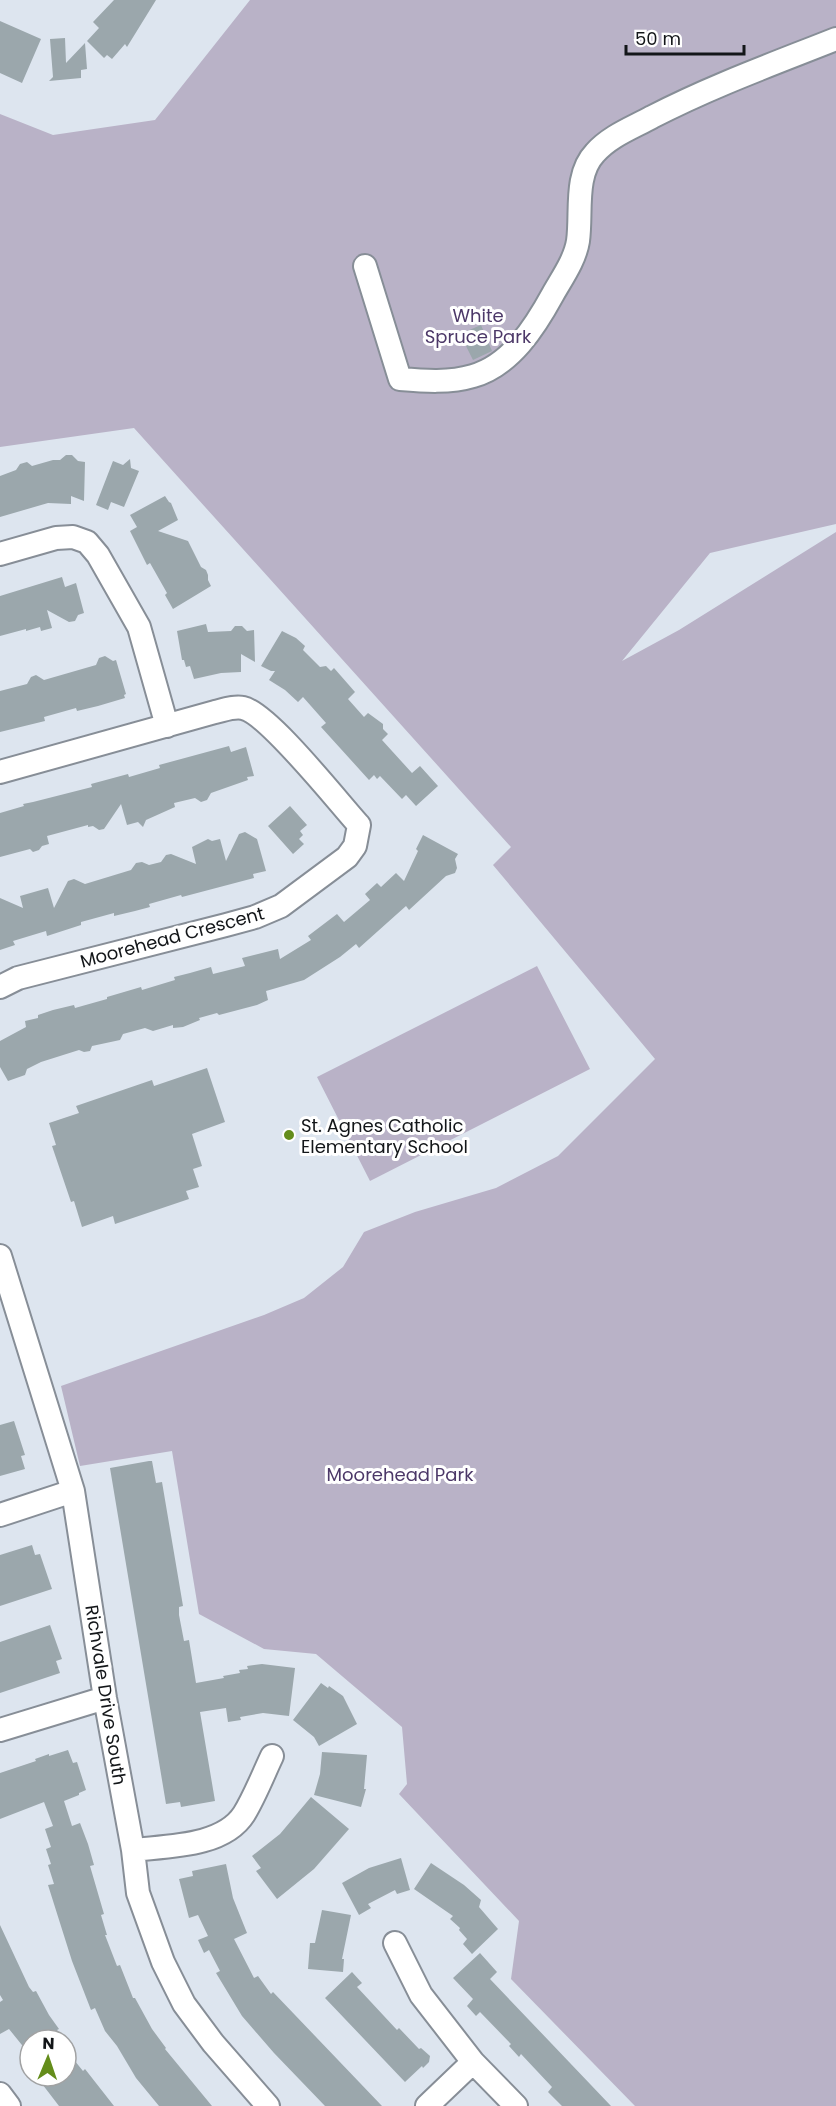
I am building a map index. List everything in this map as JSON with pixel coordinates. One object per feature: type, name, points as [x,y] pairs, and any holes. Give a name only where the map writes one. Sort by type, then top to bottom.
[{"type":"street","points":[[365,266],[400,379],[428,381],[474,376],[498,364],[524,340],[545,310],[569,266],[577,244],[583,173],[592,155],[609,139],[697,93],[836,39]]},
{"type":"street","points":[[0,554],[56,538],[73,537],[87,542],[98,555],[139,627],[167,726]]},
{"type":"street","name":"Moorehead Crescent","points":[[0,772],[234,708],[244,708],[255,714],[294,751],[359,825],[355,846],[347,858],[281,906],[255,917],[18,978],[0,987]]},
{"type":"street","name":"Richvale Drive South","points":[[0,1256],[5,1291],[73,1491],[105,1698],[133,1850],[138,1893],[163,1962],[184,2004],[213,2043],[268,2106]]},
{"type":"street","points":[[0,1515],[73,1491]]},
{"type":"street","points":[[0,1730],[105,1698]]},
{"type":"street","points":[[133,1850],[202,1842],[228,1829],[243,1815],[272,1756]]},
{"type":"street","points":[[395,1943],[421,1995],[473,2062],[516,2106]]},
{"type":"street","points":[[427,2106],[473,2062]]},
{"type":"green space","points":[[250,0],[836,0],[836,524],[710,553],[622,661],[679,630],[836,532],[836,2106],[635,2106],[511,1979],[519,1921],[399,1794],[407,1784],[402,1727],[316,1654],[264,1649],[199,1614],[172,1451],[80,1466],[61,1386],[264,1315],[304,1298],[343,1267],[364,1232],[415,1212],[496,1188],[558,1156],[655,1059],[493,865],[511,847],[134,428],[0,447],[0,114],[53,135],[155,120]]},
{"type":"green space","points":[[537,966],[590,1069],[370,1181],[317,1077]]},
{"type":"building","points":[[114,0],[156,0],[127,47],[125,44],[112,59],[107,55],[104,58],[87,41],[99,28],[93,22]]},
{"type":"building","points":[[0,21],[41,39],[22,83],[0,73]]},
{"type":"building","points":[[65,38],[66,63],[85,43],[87,69],[81,70],[81,78],[49,81],[53,77],[50,39]]},
{"type":"building","points":[[481,325],[492,351],[473,360],[466,346],[472,343],[467,331]]},
{"type":"building","points":[[66,455],[72,455],[78,461],[85,462],[84,501],[71,496],[71,504],[48,503],[0,517],[0,476],[16,470],[20,464],[27,462],[32,466],[60,460]]},
{"type":"building","points":[[130,459],[131,468],[139,471],[124,507],[111,502],[108,510],[96,505],[113,461],[123,465]]},
{"type":"building","points":[[165,496],[171,503],[178,520],[158,531],[188,541],[201,567],[206,570],[211,586],[173,609],[165,595],[167,593],[150,563],[147,565],[130,531],[137,527],[130,515]]},
{"type":"building","points":[[62,577],[65,587],[76,583],[84,613],[78,615],[75,621],[69,622],[47,610],[52,628],[41,631],[40,627],[26,631],[26,629],[0,636],[0,596]]},
{"type":"building","points":[[206,624],[208,632],[231,631],[235,626],[242,626],[247,631],[254,630],[255,662],[241,654],[241,672],[221,673],[194,679],[190,666],[186,667],[182,660],[177,631]]},
{"type":"building","points":[[282,631],[305,646],[303,650],[320,667],[326,666],[331,671],[334,668],[355,692],[348,699],[364,717],[368,713],[383,724],[383,729],[388,734],[382,740],[412,773],[420,766],[438,786],[416,806],[406,795],[402,799],[380,776],[377,779],[374,775],[369,780],[321,727],[326,723],[303,697],[298,702],[269,680],[275,671],[261,666]]},
{"type":"building","points":[[105,656],[113,661],[116,660],[126,694],[125,698],[77,711],[76,708],[44,717],[45,721],[0,732],[0,691],[27,684],[31,677],[36,675],[44,680],[96,665],[99,658]]},
{"type":"building","points":[[229,746],[231,752],[246,747],[254,776],[211,793],[207,800],[201,802],[195,798],[174,803],[175,807],[146,820],[143,827],[138,822],[127,825],[121,804],[104,829],[99,830],[93,826],[88,827],[88,825],[47,836],[49,844],[42,846],[39,850],[33,852],[30,849],[0,857],[0,813],[24,806],[23,804],[92,787],[91,784],[128,774],[129,777],[160,768],[159,765]]},
{"type":"building","points":[[290,806],[307,825],[300,831],[303,835],[299,839],[304,844],[293,854],[268,826]]},
{"type":"building","points":[[245,832],[257,839],[266,871],[253,874],[254,878],[182,897],[181,895],[149,904],[150,907],[135,911],[114,916],[114,913],[81,922],[81,925],[47,936],[46,931],[13,941],[15,945],[0,950],[0,898],[23,908],[20,896],[48,888],[54,908],[68,881],[74,879],[85,884],[131,870],[136,863],[142,862],[149,865],[161,862],[166,855],[171,854],[196,864],[192,847],[208,839],[212,841],[220,839],[226,861],[239,834]]},
{"type":"building","points":[[423,835],[458,854],[455,859],[457,868],[455,873],[446,876],[409,910],[406,906],[359,948],[356,944],[304,980],[266,991],[268,1000],[219,1015],[217,1013],[199,1018],[200,1020],[183,1027],[173,1028],[173,1025],[153,1031],[145,1028],[123,1034],[120,1040],[92,1046],[90,1051],[79,1050],[41,1062],[27,1069],[25,1075],[8,1081],[0,1067],[0,1041],[26,1027],[25,1021],[38,1018],[38,1015],[74,1005],[75,1008],[141,987],[142,990],[175,980],[174,977],[211,967],[213,974],[245,966],[242,958],[278,949],[280,959],[311,940],[308,936],[337,914],[344,922],[370,900],[365,894],[377,883],[381,887],[396,873],[404,881]]},
{"type":"building","points":[[207,1068],[225,1122],[192,1134],[202,1166],[193,1169],[199,1187],[186,1191],[189,1199],[115,1224],[113,1216],[82,1227],[52,1146],[56,1145],[49,1123],[79,1113],[76,1106],[152,1080],[154,1086]]},
{"type":"building","points":[[14,1421],[25,1455],[21,1456],[25,1469],[0,1476],[0,1425]]},
{"type":"building","points":[[152,1461],[156,1483],[162,1482],[183,1606],[179,1607],[179,1615],[184,1641],[189,1640],[196,1683],[240,1673],[239,1670],[248,1669],[247,1666],[262,1664],[295,1668],[289,1716],[263,1713],[240,1717],[241,1720],[228,1722],[226,1708],[200,1712],[215,1801],[181,1807],[180,1802],[166,1804],[110,1468]]},
{"type":"building","points":[[32,1545],[35,1555],[40,1554],[52,1589],[0,1606],[0,1555]]},
{"type":"building","points":[[50,1625],[62,1659],[56,1661],[60,1673],[0,1693],[0,1642]]},
{"type":"building","points":[[321,1683],[343,1696],[357,1724],[319,1746],[314,1737],[293,1720]]},
{"type":"building","points":[[68,1750],[73,1763],[77,1762],[86,1790],[64,1801],[72,1826],[80,1823],[88,1844],[94,1865],[90,1866],[104,1914],[101,1915],[107,1935],[105,1935],[117,1966],[120,1965],[133,1998],[165,2049],[212,2106],[159,2106],[136,2078],[105,2031],[95,2008],[91,2010],[72,1961],[48,1885],[54,1884],[46,1849],[51,1847],[45,1829],[53,1826],[44,1802],[0,1819],[0,1773],[36,1761],[35,1759],[49,1754],[49,1756]]},
{"type":"building","points":[[322,1752],[367,1755],[364,1789],[366,1789],[361,1807],[314,1795],[320,1774]]},
{"type":"building","points":[[311,1797],[349,1829],[314,1869],[277,1899],[256,1871],[261,1868],[252,1856],[280,1834]]},
{"type":"building","points":[[401,1858],[410,1890],[397,1894],[395,1890],[368,1904],[371,1908],[359,1915],[342,1883],[369,1868]]},
{"type":"building","points":[[431,1863],[464,1885],[481,1900],[479,1907],[498,1929],[472,1954],[463,1944],[467,1939],[450,1919],[453,1916],[414,1889]]},
{"type":"building","points":[[226,1864],[233,1898],[247,1933],[234,1939],[254,1978],[258,1976],[271,1994],[273,1992],[382,2106],[325,2106],[242,2016],[216,1973],[220,1971],[209,1950],[204,1953],[198,1940],[208,1936],[198,1915],[189,1918],[179,1879],[193,1876],[192,1871]]},
{"type":"building","points":[[322,1910],[351,1915],[342,1959],[344,1959],[343,1972],[308,1969],[310,1943],[315,1943]]},
{"type":"building","points":[[0,1925],[29,1987],[33,1992],[36,1991],[58,2028],[18,2028],[18,2040],[9,2029],[0,2034],[0,2002],[3,2000],[0,1995]]},
{"type":"building","points":[[480,1953],[497,1972],[490,1979],[611,2106],[562,2106],[548,2092],[552,2087],[521,2054],[519,2057],[509,2046],[511,2044],[480,2012],[476,2016],[467,2006],[473,1999],[453,1978]]},
{"type":"building","points":[[352,1972],[362,1983],[357,1987],[397,2030],[399,2028],[419,2049],[421,2048],[430,2056],[429,2062],[405,2082],[325,1998]]},
{"type":"building","points":[[78,2065],[83,2071],[85,2069],[114,2106],[59,2106],[45,2088],[78,2088]]},
{"type":"place","name":"St. Agnes Catholic Elementary School","points":[[289,1135]]},
{"type":"park label","name":"White Spruce Park","points":[[478,325]]},
{"type":"park label","name":"Moorehead Park","points":[[400,1474]]}]
